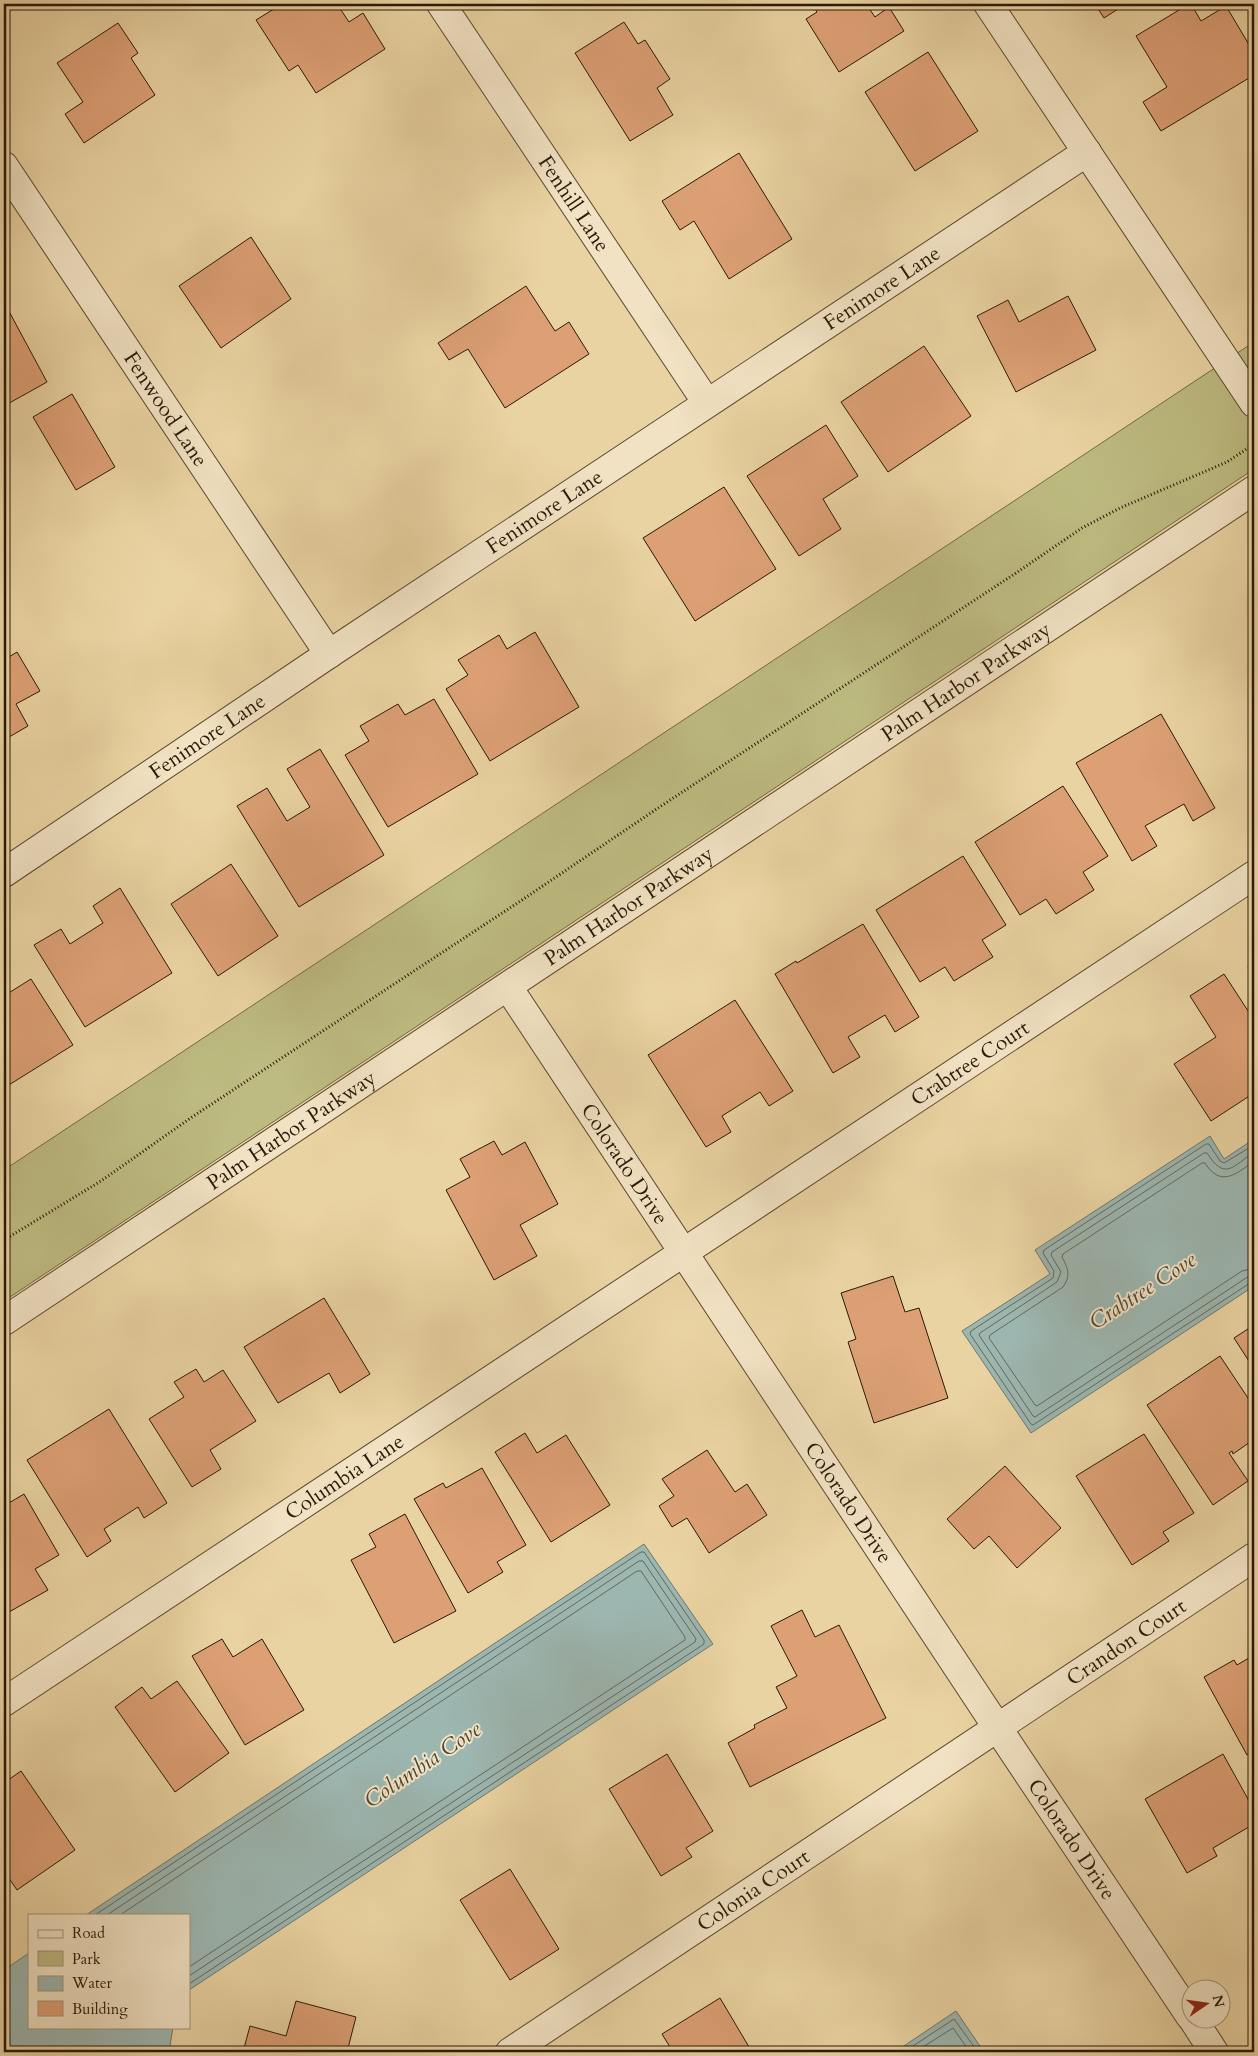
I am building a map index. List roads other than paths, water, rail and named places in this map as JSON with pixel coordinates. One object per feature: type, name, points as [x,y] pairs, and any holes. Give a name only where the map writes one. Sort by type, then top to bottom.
[{"type":"street","name":"Fenhill Lane","points":[[441,4],[707,403]]},
{"type":"street","points":[[988,4],[1254,403]]},
{"type":"street","name":"Fenimore Lane","points":[[4,873],[329,654],[1087,152]]},
{"type":"street","name":"Fenwood Lane","points":[[4,166],[329,654]]},
{"type":"street","name":"Palm Harbor Parkway","points":[[4,1321],[1254,490]]},
{"type":"street","name":"Crabtree Court","points":[[683,1252],[1254,875]]},
{"type":"street","name":"Colorado Drive","points":[[508,987],[1180,2001]]},
{"type":"street","name":"Columbia Lane","points":[[4,1702],[683,1252]]},
{"type":"street","name":"Crandon Court","points":[[997,1727],[1254,1557]]},
{"type":"street","name":"Colonia Court","points":[[510,2052],[997,1727]]},
{"type":"street","name":"Colorado Drive","points":[[1198,2028],[1214,2052]]},
{"type":"water","name":"Crabtree Cove","points":[[1210,1136],[1224,1159],[1254,1139],[1254,1286],[1031,1433],[962,1331],[1050,1274],[1035,1250]]},
{"type":"water","name":"Columbia Cove","points":[[644,1544],[713,1644],[190,1989],[190,1914],[88,1914]]},
{"type":"water","points":[[28,1954],[28,2028],[173,2028],[169,2052],[4,2052],[4,1970]]},
{"type":"water","points":[[956,2011],[984,2052],[895,2052]]}]
